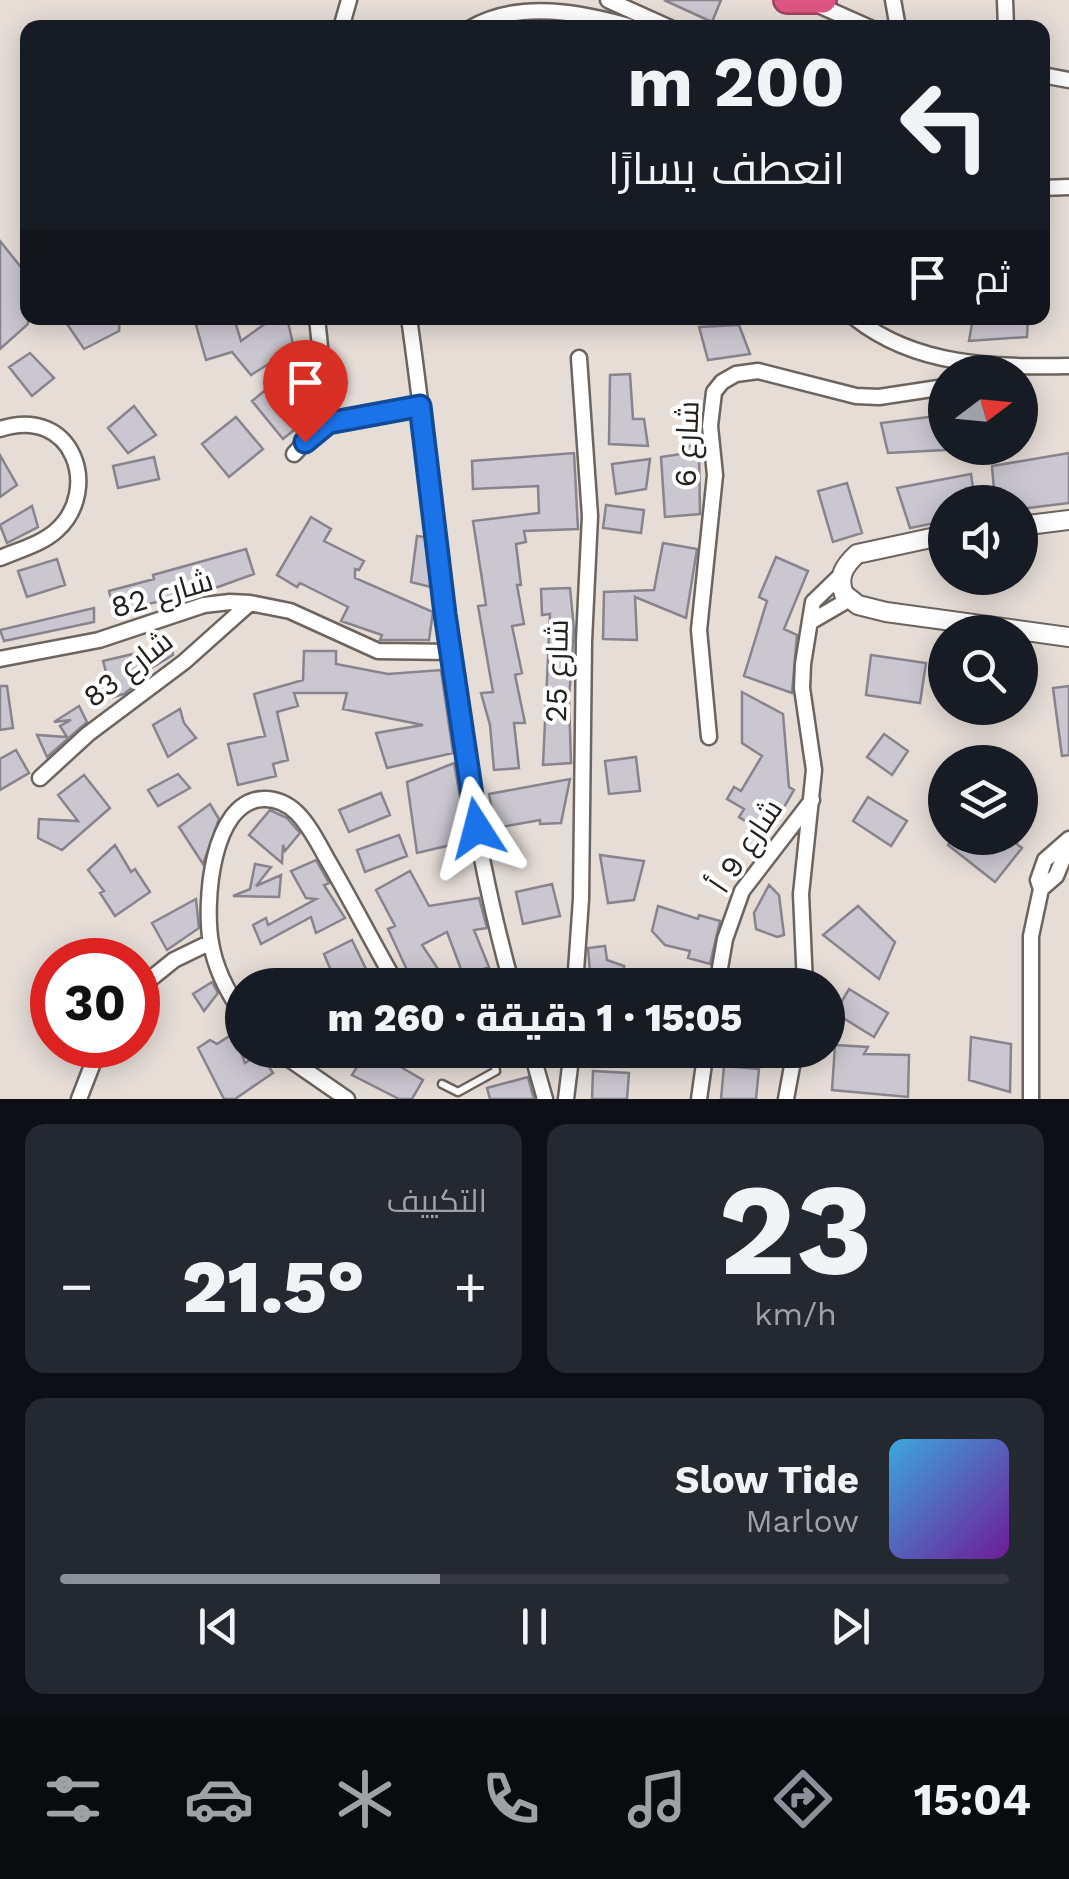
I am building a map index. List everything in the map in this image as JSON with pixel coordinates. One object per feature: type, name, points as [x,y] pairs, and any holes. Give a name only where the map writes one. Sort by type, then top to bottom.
[{"type":"street","points":[[608,0],[652,20]]},
{"type":"street","points":[[808,1],[852,20]]},
{"type":"street","points":[[485,20],[500,11],[525,6],[604,20]]},
{"type":"street","points":[[318,325],[328,423]]},
{"type":"street","points":[[410,325],[483,872],[506,968]]},
{"type":"street","points":[[867,325],[928,355]]},
{"type":"street","name":"شارع 25","points":[[577,968],[590,516],[580,358]]},
{"type":"street","points":[[1038,368],[1069,366]]},
{"type":"street","name":"شارع 6","points":[[708,737],[698,630],[715,476],[710,426],[714,392],[736,374],[758,371],[856,396],[879,397],[928,390]]},
{"type":"street","points":[[294,454],[315,430],[328,423],[420,406]]},
{"type":"street","points":[[0,429],[32,424],[55,431],[70,451],[77,486],[72,509],[56,532],[0,558]]},
{"type":"street","points":[[1038,524],[1069,520]]},
{"type":"street","points":[[804,968],[800,894],[814,770],[802,688],[813,602],[856,554],[928,538]]},
{"type":"street","points":[[841,575],[848,600],[886,612],[1069,638]]},
{"type":"street","points":[[812,621],[848,600]]},
{"type":"street","name":"شارع 82","points":[[0,659],[99,640],[204,605],[250,602],[290,611],[378,651],[451,652]]},
{"type":"street","name":"شارع 83","points":[[40,778],[88,734],[184,662],[250,602]]},
{"type":"street","points":[[225,980],[211,942],[214,871],[222,829],[236,808],[251,800],[267,798],[283,802],[307,825],[387,968]]},
{"type":"street","name":"شارع 9 أ","points":[[720,968],[725,939],[742,891],[813,799]]},
{"type":"street","points":[[1031,1099],[1032,936],[1038,880],[1045,860],[1069,842]]},
{"type":"street","points":[[160,971],[211,942]]},
{"type":"street","points":[[79,1099],[91,1068]]},
{"type":"street","points":[[302,1068],[347,1099]]},
{"type":"street","points":[[536,1068],[545,1099]]},
{"type":"street","points":[[566,1099],[570,1068]]},
{"type":"street","points":[[699,1099],[703,1068]]},
{"type":"street","points":[[786,1099],[792,1068]]},
{"type":"lane","points":[[442,1084],[458,1092],[496,1068]]},
{"type":"building","points":[[664,0],[721,0],[713,20]]},
{"type":"building","points":[[0,241],[20,266],[20,325],[27,325],[0,349]]},
{"type":"building","points":[[68,325],[119,325],[119,331],[84,349]]},
{"type":"building","points":[[196,325],[236,325],[241,341],[263,325],[289,325],[294,348],[251,375],[232,352],[206,360]]},
{"type":"building","points":[[739,325],[750,354],[708,360],[699,327]]},
{"type":"building","points":[[972,325],[1028,325],[1027,337],[969,341]]},
{"type":"building","points":[[30,353],[54,378],[32,396],[9,367]]},
{"type":"building","points":[[298,372],[311,388],[303,395],[316,412],[283,439],[252,401],[284,375],[288,380]]},
{"type":"building","points":[[630,374],[633,419],[644,419],[648,446],[609,444],[610,375]]},
{"type":"building","points":[[134,406],[156,435],[128,453],[108,428]]},
{"type":"building","points":[[236,417],[263,449],[229,477],[202,444]]},
{"type":"building","points":[[928,417],[928,451],[888,453],[881,423]]},
{"type":"building","points":[[680,445],[699,447],[700,514],[665,517],[661,457],[681,454]]},
{"type":"building","points":[[574,453],[578,529],[524,531],[526,542],[516,544],[521,585],[517,585],[524,624],[512,626],[522,673],[515,675],[525,723],[514,723],[519,768],[494,770],[490,725],[481,693],[493,692],[478,606],[486,605],[473,521],[539,513],[538,486],[473,489],[472,461]]},
{"type":"building","points":[[1069,453],[1069,503],[1038,507],[1038,485],[994,485],[992,466],[1038,465],[1038,458]]},
{"type":"building","points":[[0,455],[17,485],[0,497]]},
{"type":"building","points":[[154,457],[159,479],[118,488],[113,466]]},
{"type":"building","points":[[650,459],[646,489],[616,494],[612,464]]},
{"type":"building","points":[[971,474],[973,485],[928,485],[928,524],[910,528],[897,488]]},
{"type":"building","points":[[847,483],[862,533],[833,542],[818,491]]},
{"type":"building","points":[[606,505],[644,510],[641,533],[603,528]]},
{"type":"building","points":[[32,506],[38,527],[7,543],[0,525]]},
{"type":"building","points":[[311,517],[331,529],[324,541],[364,561],[359,570],[355,569],[355,578],[433,612],[429,640],[380,640],[382,635],[341,621],[348,607],[277,575]]},
{"type":"building","points":[[417,536],[425,537],[431,587],[411,582]]},
{"type":"building","points":[[663,543],[697,549],[686,618],[635,597],[637,640],[603,639],[604,592],[654,590]]},
{"type":"building","points":[[246,549],[254,574],[144,605],[146,609],[116,618],[109,591]]},
{"type":"building","points":[[776,557],[808,571],[784,629],[797,635],[792,693],[744,676],[767,601],[759,597]]},
{"type":"building","points":[[57,559],[65,585],[27,597],[18,571]]},
{"type":"building","points":[[570,588],[574,629],[569,699],[571,763],[543,765],[550,614],[542,615],[541,589]]},
{"type":"building","points":[[94,608],[94,622],[4,641],[0,630]]},
{"type":"building","points":[[171,645],[173,655],[132,680],[134,686],[124,694],[113,697],[103,661]]},
{"type":"building","points":[[304,651],[336,651],[336,664],[388,674],[441,670],[453,753],[387,768],[376,733],[423,725],[343,709],[347,693],[294,693],[298,706],[277,712],[288,760],[273,764],[276,776],[238,785],[228,744],[265,736],[254,694],[303,680]]},
{"type":"building","points":[[871,655],[926,663],[920,703],[866,695]]},
{"type":"building","points":[[0,686],[7,686],[13,728],[0,730]]},
{"type":"building","points":[[1069,686],[1069,755],[1062,756],[1053,688]]},
{"type":"building","points":[[742,692],[783,714],[789,787],[794,790],[768,835],[739,817],[744,809],[727,799],[734,787],[741,791],[762,756],[742,743]]},
{"type":"building","points":[[79,706],[87,722],[47,757],[37,735],[67,737],[60,726],[71,720],[54,722]]},
{"type":"building","points":[[180,709],[184,723],[196,738],[168,757],[153,725]]},
{"type":"building","points":[[884,734],[908,751],[892,775],[867,757]]},
{"type":"building","points":[[16,750],[29,773],[0,790],[0,759]]},
{"type":"building","points":[[636,757],[640,791],[609,794],[605,761]]},
{"type":"building","points":[[454,763],[468,841],[417,853],[407,782]]},
{"type":"building","points":[[178,774],[190,788],[158,806],[148,790]]},
{"type":"building","points":[[84,775],[110,808],[62,850],[38,838],[39,819],[78,821],[58,795]]},
{"type":"building","points":[[570,779],[561,823],[540,824],[540,820],[496,828],[489,794]]},
{"type":"building","points":[[381,793],[390,815],[349,832],[339,810]]},
{"type":"building","points":[[868,797],[907,821],[891,846],[853,821]]},
{"type":"building","points":[[210,804],[219,819],[203,864],[179,827]]},
{"type":"building","points":[[270,810],[287,818],[300,833],[285,851],[283,845],[282,863],[249,835]]},
{"type":"building","points":[[399,835],[407,856],[365,872],[357,850]]},
{"type":"building","points":[[115,845],[131,872],[135,869],[150,892],[115,916],[100,893],[104,891],[88,870]]},
{"type":"building","points":[[600,855],[644,861],[634,900],[608,903]]},
{"type":"building","points":[[961,855],[1016,855],[995,882]]},
{"type":"building","points":[[316,860],[329,883],[324,885],[345,918],[316,933],[311,917],[261,944],[253,925],[266,918],[268,925],[316,899],[306,898],[291,871]]},
{"type":"building","points":[[255,864],[271,867],[256,886],[281,875],[279,897],[233,896],[250,889]]},
{"type":"building","points":[[410,871],[429,906],[479,898],[487,928],[474,930],[489,967],[461,968],[447,932],[422,945],[437,968],[406,968],[388,929],[395,926],[376,890]]},
{"type":"building","points":[[552,884],[560,916],[523,924],[516,892]]},
{"type":"building","points":[[769,885],[779,895],[784,935],[777,937],[756,929],[754,913]]},
{"type":"building","points":[[196,899],[199,928],[167,950],[152,923]]},
{"type":"building","points":[[658,906],[698,919],[699,915],[720,921],[710,964],[688,958],[690,951],[665,945],[652,931]]},
{"type":"building","points":[[858,906],[895,942],[879,979],[823,935]]},
{"type":"building","points":[[352,940],[366,968],[330,968],[324,954]]},
{"type":"building","points":[[605,946],[607,960],[624,968],[590,968],[588,948]]},
{"type":"building","points":[[212,982],[218,993],[204,1011],[193,994]]},
{"type":"building","points":[[849,989],[888,1013],[874,1037],[845,1019],[845,996]]},
{"type":"building","points":[[971,1037],[1011,1044],[1010,1092],[969,1080]]},
{"type":"building","points":[[225,1039],[225,1068],[270,1068],[273,1073],[235,1099],[224,1099],[198,1048],[210,1040],[217,1044]]},
{"type":"building","points":[[845,1046],[868,1047],[864,1054],[909,1055],[908,1097],[832,1090],[833,1068],[845,1068]]},
{"type":"building","points":[[356,1068],[403,1068],[423,1080],[412,1099],[399,1099],[352,1075]]},
{"type":"building","points":[[724,1068],[759,1069],[756,1099],[721,1099]]},
{"type":"building","points":[[593,1071],[629,1073],[627,1099],[592,1099]]},
{"type":"building","points":[[528,1077],[534,1099],[490,1099],[487,1088]]},
{"type":"route","points":[[305,442],[328,423],[420,406],[445,614],[477,828]]}]
